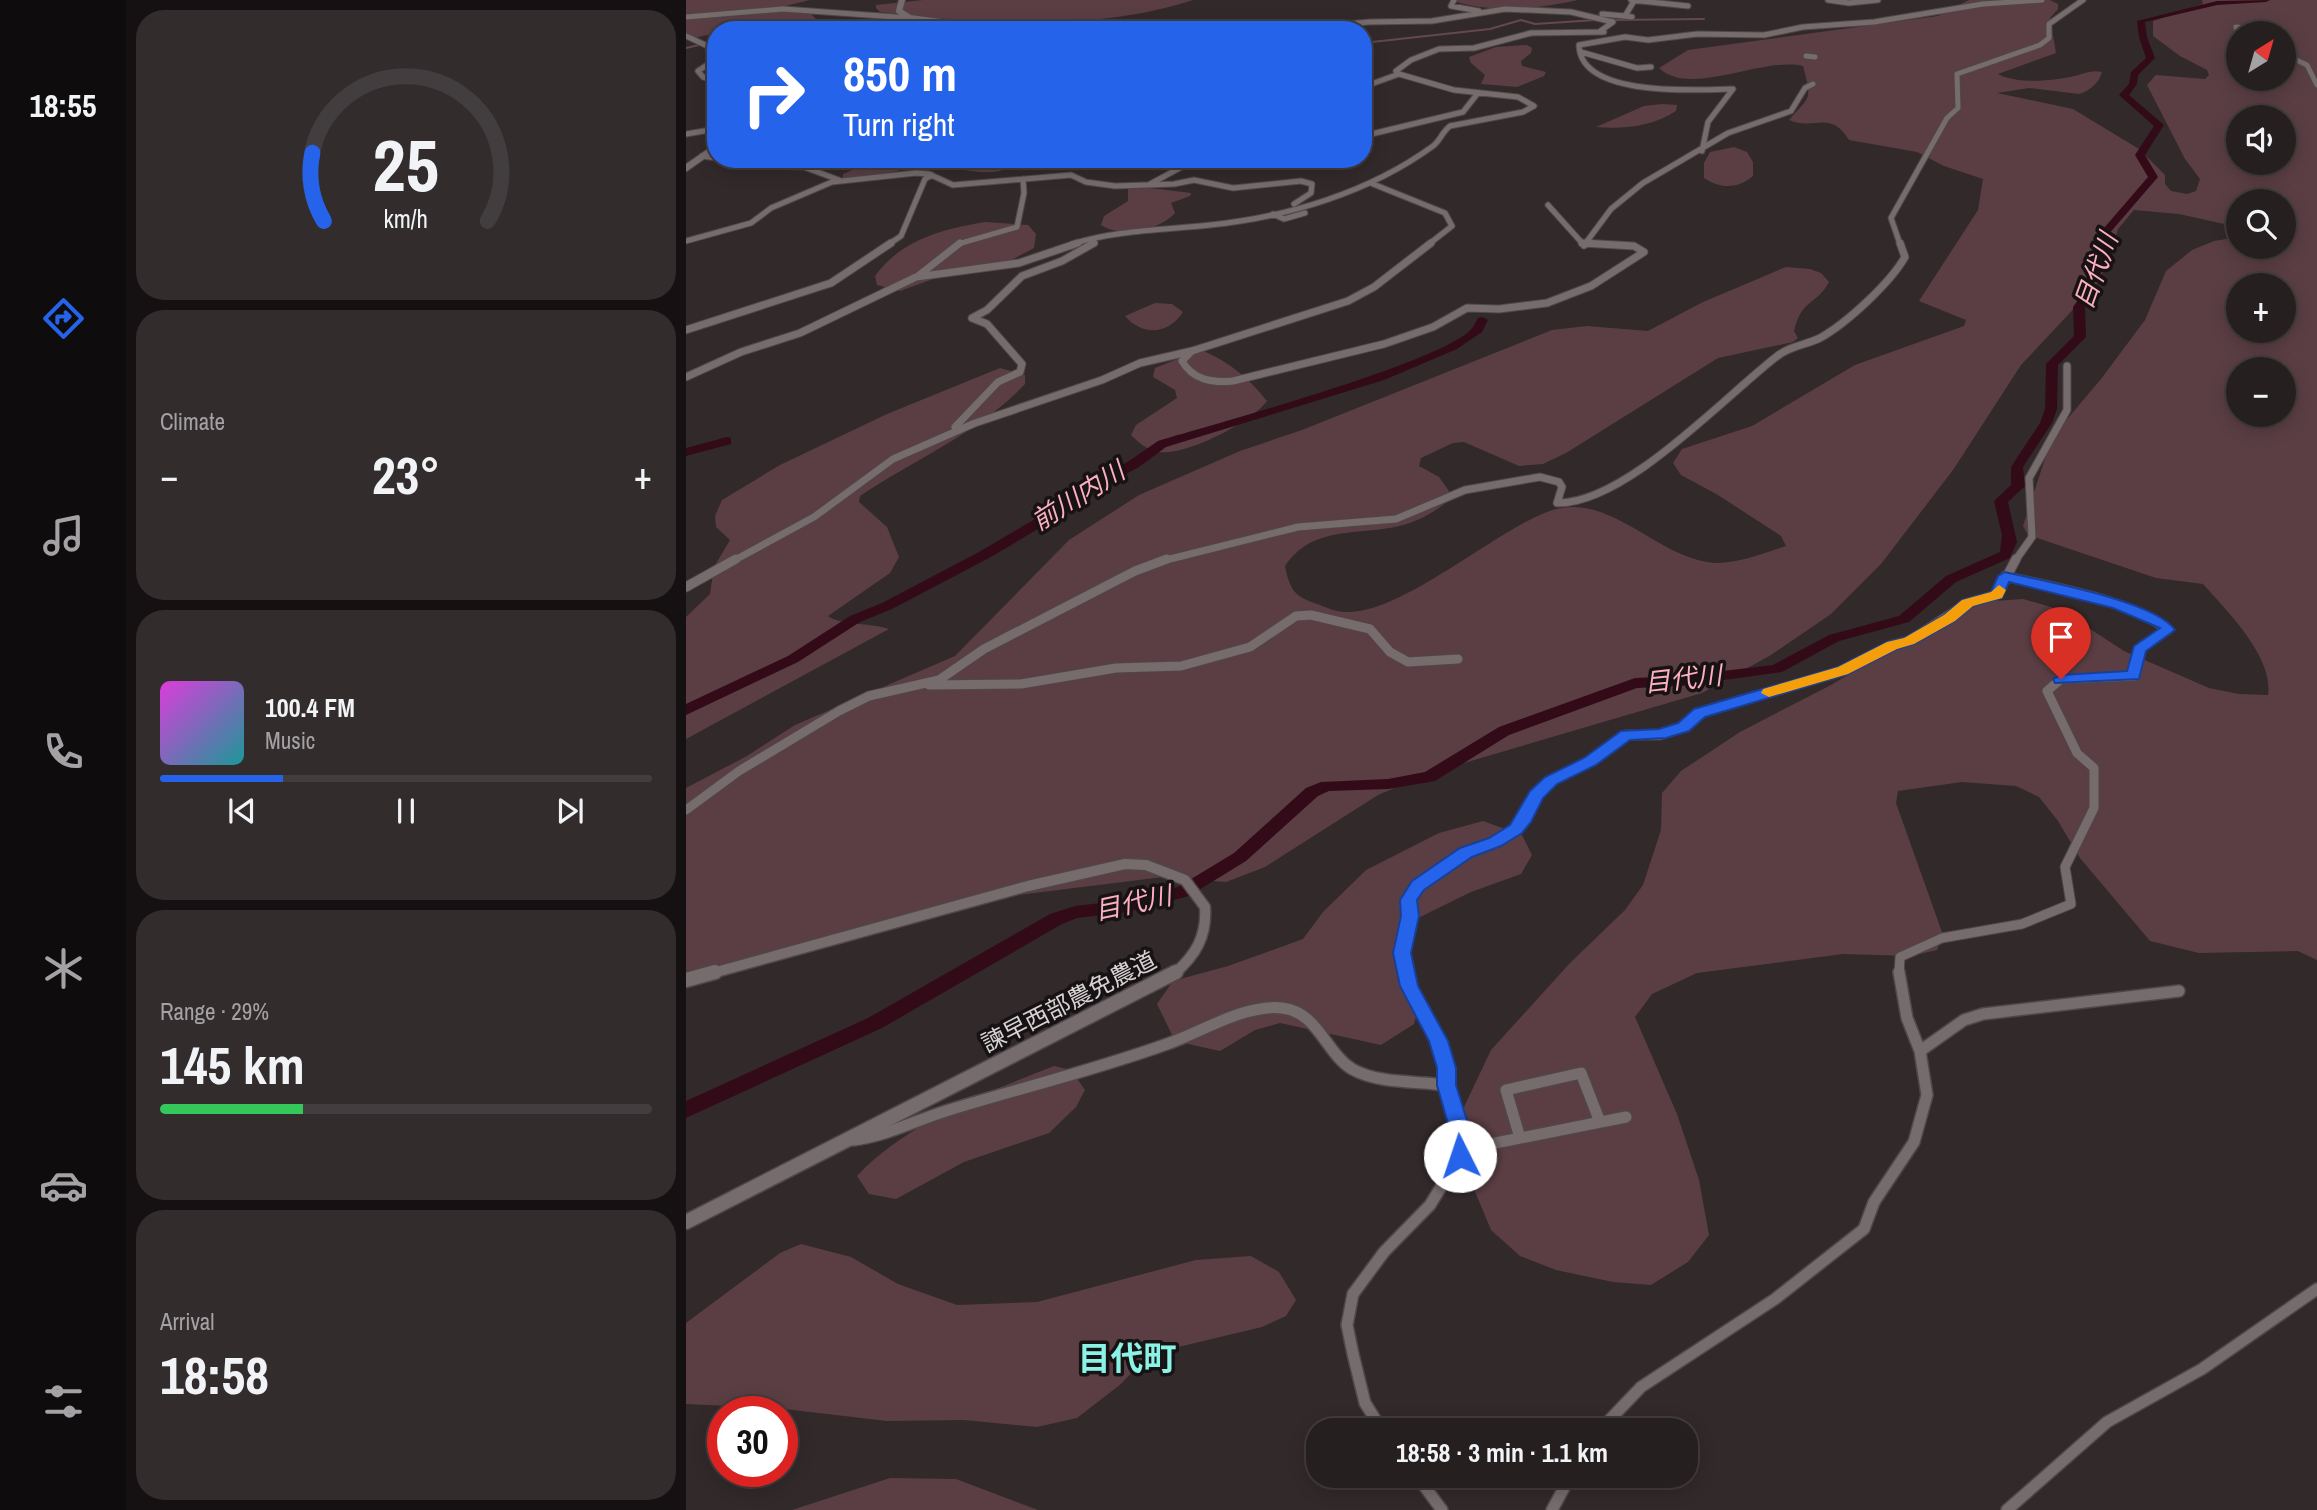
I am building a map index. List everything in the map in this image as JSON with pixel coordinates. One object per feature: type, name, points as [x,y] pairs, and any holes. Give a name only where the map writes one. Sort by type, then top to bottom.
[{"type":"street","points":[[902,0],[899,11],[909,18]]},
{"type":"street","points":[[1454,0],[1451,6],[1456,9],[1563,12],[1595,16],[1613,22],[1599,32]]},
{"type":"street","points":[[1625,16],[1632,0],[1688,6]]},
{"type":"street","points":[[1828,0],[1849,3],[1878,0]]},
{"type":"street","points":[[1702,151],[1708,122],[1733,89],[1670,90],[1606,79],[1591,71],[1579,45],[1625,37],[1654,39],[1697,34],[1764,35],[1803,26],[1919,17],[1982,2],[2042,0]]},
{"type":"street","points":[[686,810],[739,771],[839,711],[869,696],[939,680],[984,649],[1107,584],[1165,560],[1298,527],[1396,519],[1447,496],[1529,478],[1549,477],[1559,481],[1562,486],[1557,503],[1563,506],[1582,503],[1616,486],[1789,347],[1825,335],[1897,271],[1905,257],[1891,218],[1947,118],[1958,108],[1957,74],[1997,58],[2035,49],[2049,38],[2049,24],[2083,0]]},
{"type":"street","points":[[686,17],[783,9],[819,14],[936,21]]},
{"type":"street","points":[[1372,22],[1432,21],[1494,11]]},
{"type":"street","points":[[1595,16],[1599,13],[1632,17]]},
{"type":"street","points":[[1399,74],[1396,71],[1411,60],[1439,49],[1474,48],[1531,33],[1599,32],[1654,39]]},
{"type":"street","points":[[686,36],[707,46]]},
{"type":"street","points":[[1581,52],[1637,68],[1651,67]]},
{"type":"street","points":[[1806,55],[1815,57]]},
{"type":"street","points":[[2296,60],[2307,65],[2317,85]]},
{"type":"street","points":[[707,65],[698,71],[707,78]]},
{"type":"street","points":[[1372,84],[1399,74],[1454,90],[1518,97],[1534,106],[1523,113],[1450,126],[1442,132],[1436,144],[1374,180],[1373,184]]},
{"type":"street","points":[[1584,245],[1611,209],[1626,196],[1728,133],[1791,111],[1805,88],[1813,84]]},
{"type":"street","points":[[1372,134],[1463,112],[1469,108],[1478,93]]},
{"type":"street","points":[[686,134],[707,130]]},
{"type":"street","points":[[686,168],[707,153]]},
{"type":"street","points":[[702,156],[707,157]]},
{"type":"street","points":[[800,168],[839,180]]},
{"type":"street","points":[[1150,184],[1176,168]]},
{"type":"street","points":[[686,241],[751,223],[771,208],[839,180],[916,173],[932,175],[953,185],[1071,175],[1086,182],[1115,186],[1174,184],[1194,180],[1233,188],[1301,181],[1312,184],[1311,193],[1304,199],[1277,213]]},
{"type":"street","points":[[686,330],[831,283],[901,236],[926,179],[932,175]]},
{"type":"street","points":[[686,377],[741,352],[800,333],[916,277],[961,242],[1017,227],[1024,193],[1023,179]]},
{"type":"street","points":[[686,587],[814,517],[873,470],[946,435],[1046,397],[1102,380],[1140,363],[1192,351],[1355,298],[1409,261],[1452,226],[1445,213],[1373,184],[1244,221],[1147,228],[1076,243],[1019,263],[916,277]]},
{"type":"street","points":[[1192,351],[1183,360],[1185,367],[1210,383],[1233,381],[1384,344],[1433,327],[1467,308],[1499,309],[1547,303],[1591,286],[1644,252],[1634,246],[1584,245],[1548,205]]},
{"type":"street","points":[[1277,213],[1284,219],[1305,214]]},
{"type":"street","points":[[946,435],[972,412],[998,382],[1020,372],[1022,365],[987,324],[972,318],[987,310],[1022,276],[1062,261],[1105,237]]},
{"type":"street","points":[[1374,1418],[1365,1403],[1347,1325],[1353,1294],[1384,1252],[1430,1205],[1453,1172],[1460,1150],[1459,1127],[1446,1085],[1447,1068],[1438,1041],[1409,986],[1402,953],[1410,916],[1409,900],[1418,886],[1466,852],[1495,842],[1516,829],[1525,818],[1536,795],[1551,780],[1590,761],[1626,735],[1660,735],[1684,727],[1700,713],[1843,671],[1892,645],[1909,641],[1950,618],[1968,603],[1997,595],[2005,576],[2032,537],[2029,478],[2067,410],[2067,366]]},
{"type":"street","points":[[1612,1418],[1641,1387],[1775,1299],[1864,1229],[1874,1202],[1914,1142],[1927,1095],[1920,1051],[1907,1018],[1900,957],[1923,942],[1967,931],[2018,925],[2071,904],[2064,867],[2094,808],[2094,768],[2077,753],[2047,691],[2061,679],[2134,676],[2139,649],[2168,630],[2163,623],[2118,605],[2005,576]]},
{"type":"street","points":[[917,684],[999,685],[1058,680],[1116,668],[1181,666],[1226,656],[1250,647],[1288,619],[1311,615],[1370,629],[1384,648],[1402,662],[1458,659]]},
{"type":"street","name":"諫早西部農免農道","points":[[686,980],[1102,867],[1136,864],[1169,872],[1185,880],[1205,907],[1202,945],[1185,965],[1169,978],[686,1222]]},
{"type":"street","points":[[1920,1051],[1964,1020],[1983,1014],[2179,991]]},
{"type":"street","points":[[846,1140],[870,1139],[944,1111],[1151,1051],[1252,1011],[1281,1008],[1298,1012],[1314,1022],[1351,1068],[1367,1075],[1446,1085]]},
{"type":"street","points":[[1520,1138],[1506,1090],[1581,1073],[1600,1122]]},
{"type":"street","points":[[1460,1150],[1626,1117]]},
{"type":"street","points":[[2007,1510],[2107,1422],[2202,1369],[2317,1289]]},
{"type":"street","points":[[1426,1488],[1442,1510]]},
{"type":"street","points":[[1552,1510],[1564,1488]]},
{"type":"shaded area","points":[[686,0],[810,0],[773,9],[810,13],[817,20],[707,21],[707,35],[686,40]]},
{"type":"shaded area","points":[[923,0],[1193,0],[1156,10],[1078,21],[958,20],[880,12],[876,5]]},
{"type":"shaded area","points":[[1451,0],[1578,0],[1547,6],[1498,9]]},
{"type":"shaded area","points":[[1969,0],[2050,0],[2058,4],[2058,9],[2050,18],[2056,53],[1998,74],[2033,81],[2094,71],[2102,72],[2099,80],[2090,89],[2079,94],[2029,88],[1997,93],[2073,109],[2139,149],[2165,175],[2165,184],[2171,191],[2187,194],[2196,191],[2200,179],[2185,159],[2147,85],[2156,75],[2205,79],[2209,75],[2207,70],[2180,56],[2153,36],[2153,21],[2203,4],[2202,0],[2317,0],[2317,960],[2298,951],[2199,953],[2150,941],[2080,858],[2058,821],[2039,797],[2016,786],[1962,782],[1898,791],[1896,803],[1943,935],[1937,950],[1911,956],[1843,954],[1697,973],[1652,994],[1635,1017],[1677,1114],[1699,1180],[1709,1235],[1688,1262],[1651,1285],[1613,1282],[1556,1270],[1520,1256],[1491,1230],[1464,1165],[1464,1107],[1491,1050],[1570,963],[1625,910],[1643,885],[1661,830],[1662,793],[1681,771],[1740,732],[1831,685],[1957,611],[1994,601],[2023,599],[2061,610],[2124,651],[2209,688],[2239,694],[2268,695],[2264,665],[2256,650],[2203,584],[2156,578],[2028,535],[2023,526],[2052,437],[2101,379],[2145,320],[2166,271],[2192,250],[2226,239],[2226,259],[2296,259],[2296,189],[2226,189],[2226,224],[2179,214],[2134,210],[2118,229],[2109,260],[2096,285],[2021,365],[1953,470],[1881,564],[1831,614],[1771,655],[1702,693],[1430,773],[1378,795],[1265,867],[1226,882],[1163,877],[993,898],[757,957],[686,971],[686,788],[747,756],[795,725],[955,656],[1069,540],[1139,495],[1240,451],[1302,430],[1552,330],[1587,326],[1648,331],[1703,302],[1786,267],[1810,269],[1821,273],[1829,282],[1801,313],[1794,331],[1798,338],[1793,342],[1718,358],[1566,453],[1543,464],[1519,466],[1464,442],[1453,443],[1421,458],[1419,466],[1439,477],[1449,491],[1447,502],[1424,517],[1406,524],[1336,534],[1309,544],[1296,553],[1285,566],[1289,582],[1299,596],[1335,611],[1345,612],[1392,601],[1525,522],[1547,512],[1569,507],[1591,509],[1611,516],[1672,550],[1714,563],[1741,560],[1786,546],[1781,536],[1718,495],[1681,475],[1673,463],[1682,449],[1752,426],[1855,365],[1964,326],[1966,320],[1919,301],[1978,210],[1983,179],[1944,166],[1917,152],[1849,140],[1835,125],[1829,123],[1798,123],[1789,120],[1808,97],[1803,66],[1768,66],[1689,79],[1672,76],[1659,68],[1688,50],[1938,16]]},
{"type":"shaded area","points":[[1527,45],[1532,48],[1531,53],[1521,61],[1522,66],[1546,72],[1544,76],[1517,87],[1481,84],[1485,75],[1471,63],[1469,57],[1496,47]]},
{"type":"shaded area","points":[[1677,105],[1676,111],[1657,121],[1638,126],[1596,127],[1644,106]]},
{"type":"shaded area","points":[[1734,147],[1747,152],[1753,162],[1753,176],[1729,186],[1704,178],[1704,163],[1710,152]]},
{"type":"shaded area","points":[[857,168],[912,168],[864,178],[843,178],[843,174]]},
{"type":"shaded area","points":[[950,168],[1007,168],[999,171],[975,172]]},
{"type":"shaded area","points":[[1134,186],[1191,193],[1190,196],[1171,203],[1175,213],[1150,228],[1129,232],[1101,225],[1104,216],[1128,201],[1128,188]]},
{"type":"shaded area","points":[[985,222],[1028,225],[1036,234],[1034,248],[1004,264],[955,271],[900,291],[877,285],[875,276],[897,253],[910,245],[953,228]]},
{"type":"shaded area","points":[[1155,303],[1172,304],[1183,312],[1170,325],[1155,330],[1139,327],[1125,316]]},
{"type":"shaded area","points":[[1200,350],[1237,371],[1267,401],[1248,418],[1201,443],[1171,452],[1147,448],[1131,435],[1136,425],[1177,398],[1175,390],[1153,377],[1155,368]]},
{"type":"shaded area","points":[[1000,368],[1025,375],[1025,384],[968,431],[860,496],[859,502],[887,527],[899,557],[890,573],[828,616],[840,621],[889,629],[686,739],[686,617],[710,594],[714,567],[730,540],[716,527],[715,516],[722,500],[780,465],[887,414]]},
{"type":"shaded area","points":[[1483,821],[1522,835],[1532,855],[1521,874],[1471,892],[1416,919],[1407,942],[1420,1002],[1414,1024],[1381,1045],[1280,1023],[1255,1030],[1220,1051],[1175,1041],[1157,1004],[1173,981],[1228,966],[1303,939],[1323,912],[1366,870],[1439,833]]},
{"type":"shaded area","points":[[1054,1066],[1071,1070],[1085,1090],[1076,1107],[1049,1133],[964,1162],[896,1199],[869,1194],[857,1176],[877,1157],[923,1125],[975,1099]]},
{"type":"shaded area","points":[[801,1244],[851,1257],[898,1284],[957,1305],[1037,1302],[1196,1260],[1251,1256],[1279,1272],[1296,1300],[1286,1316],[1262,1327],[1149,1354],[1121,1384],[1077,1418],[1037,1427],[964,1420],[887,1421],[798,1411],[798,1396],[707,1396],[707,1405],[686,1404],[686,1323],[780,1253]]},
{"type":"shaded area","points":[[890,1478],[956,1479],[1038,1510],[792,1510]]},
{"type":"waterway","name":"目代川","points":[[686,1110],[875,1023],[1056,919],[1075,912],[1127,906],[1183,892],[1240,857],[1312,792],[1327,786],[1388,784],[1429,777],[1504,731],[1635,683],[1681,681],[1777,669],[1834,638],[1904,619],[1951,579],[2005,555],[2010,542],[2001,501],[2018,486],[2017,467],[2046,423],[2051,409],[2052,364],[2080,337],[2079,307],[2086,297],[2088,284],[2101,266],[2103,235],[2153,177],[2140,155],[2159,125],[2124,95],[2133,84],[2134,74],[2151,58],[2143,37],[2141,21],[2217,3],[2266,0]]},
{"type":"waterway","points":[[1613,20],[1704,19]]},
{"type":"waterway","points":[[1372,42],[1490,29],[1521,20],[1535,24],[1596,20]]},
{"type":"waterway","points":[[686,48],[699,45]]},
{"type":"waterway","name":"前川内川","points":[[686,710],[793,659],[855,619],[887,606],[984,555],[1045,519],[1057,505],[1134,464],[1162,444],[1380,377],[1453,347],[1478,330],[1482,320]]},
{"type":"waterway","points":[[686,452],[727,441]]},
{"type":"slow traffic","points":[[1769,693],[1843,671],[1892,645],[1909,641],[1950,618],[1968,603],[1997,595],[1999,590]]},
{"type":"district","name":"目代町","points":[[1127,1358]]},
{"type":"route","points":[[1460,1156],[1459,1127],[1446,1085],[1447,1068],[1438,1041],[1409,986],[1402,953],[1410,916],[1409,900],[1418,886],[1466,852],[1495,842],[1516,829],[1525,818],[1536,795],[1551,780],[1590,761],[1626,735],[1660,735],[1684,727],[1700,713],[1843,671],[1892,645],[1909,641],[1950,618],[1968,603],[1997,595],[2005,576],[2118,605],[2163,623],[2168,630],[2139,649],[2134,676],[2061,679]]}]
